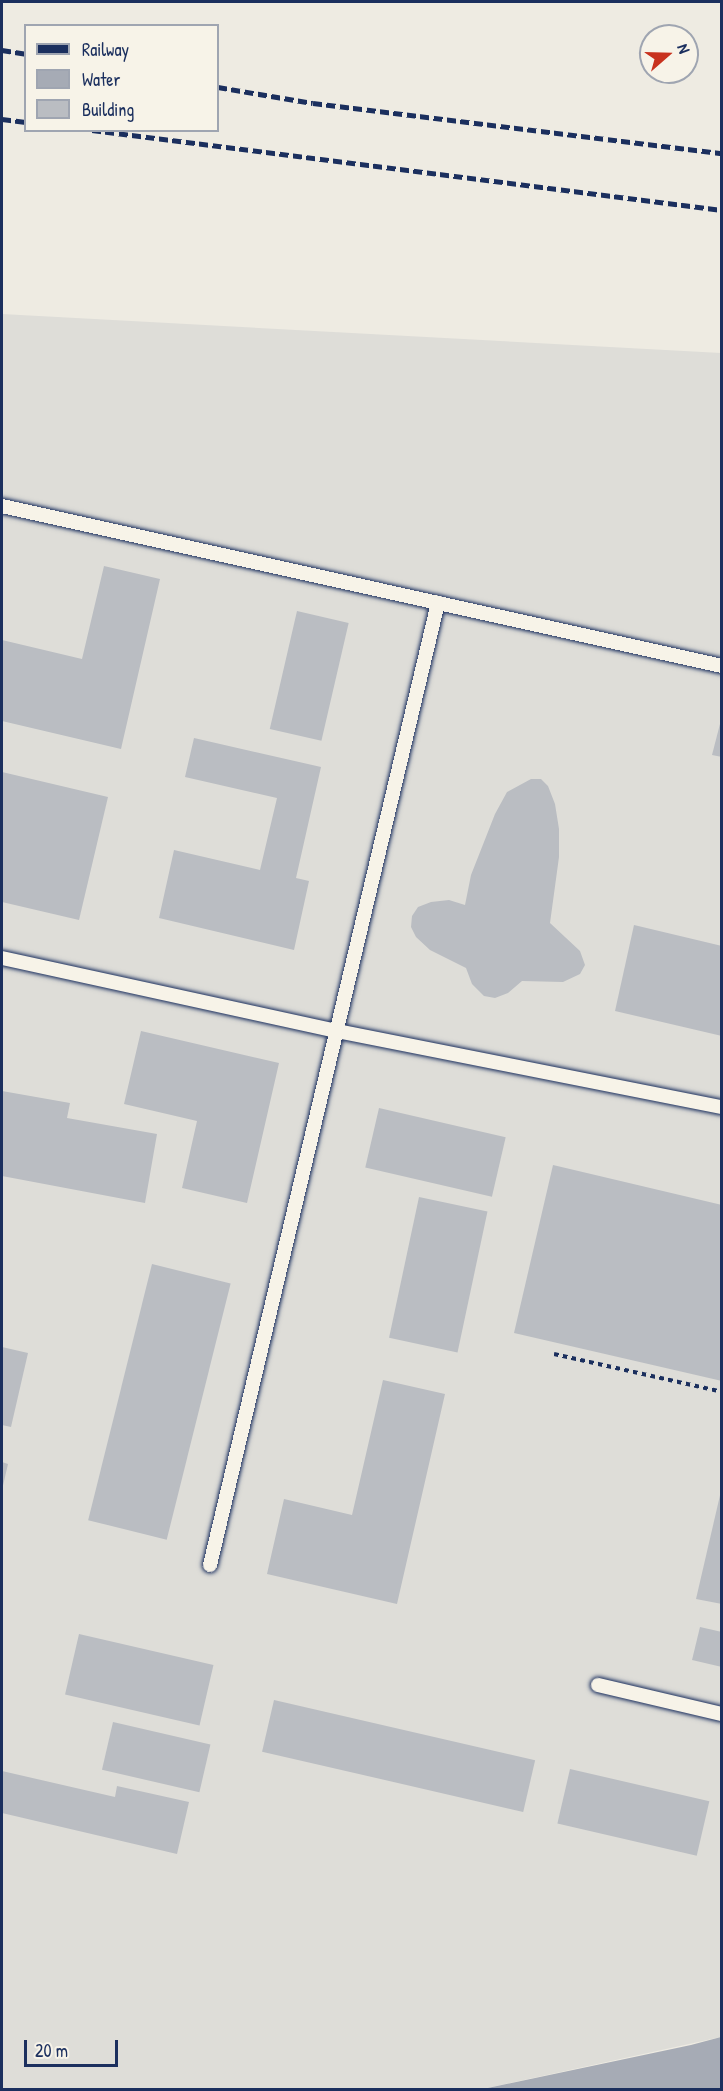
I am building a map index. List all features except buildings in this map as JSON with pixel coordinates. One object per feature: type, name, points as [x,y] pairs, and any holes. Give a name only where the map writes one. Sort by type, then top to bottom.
[{"type":"lane","points":[[2,506],[722,666]]},
{"type":"lane","points":[[210,1565],[438,603]]},
{"type":"lane","points":[[2,958],[337,1030],[722,1107]]},
{"type":"lane","points":[[598,1685],[722,1714]]},
{"type":"path","points":[[554,1354],[722,1392]]},
{"type":"shaded area","points":[[2,314],[721,353],[721,2037],[483,2089],[2,2089]]},
{"type":"water","points":[[721,2037],[721,2089],[483,2089],[691,2045]]},
{"type":"railway","points":[[2,50],[24,54]]},
{"type":"railway","points":[[219,87],[313,103],[722,153]]},
{"type":"railway","points":[[2,119],[24,122]]},
{"type":"railway","points":[[108,132],[722,210]]}]
